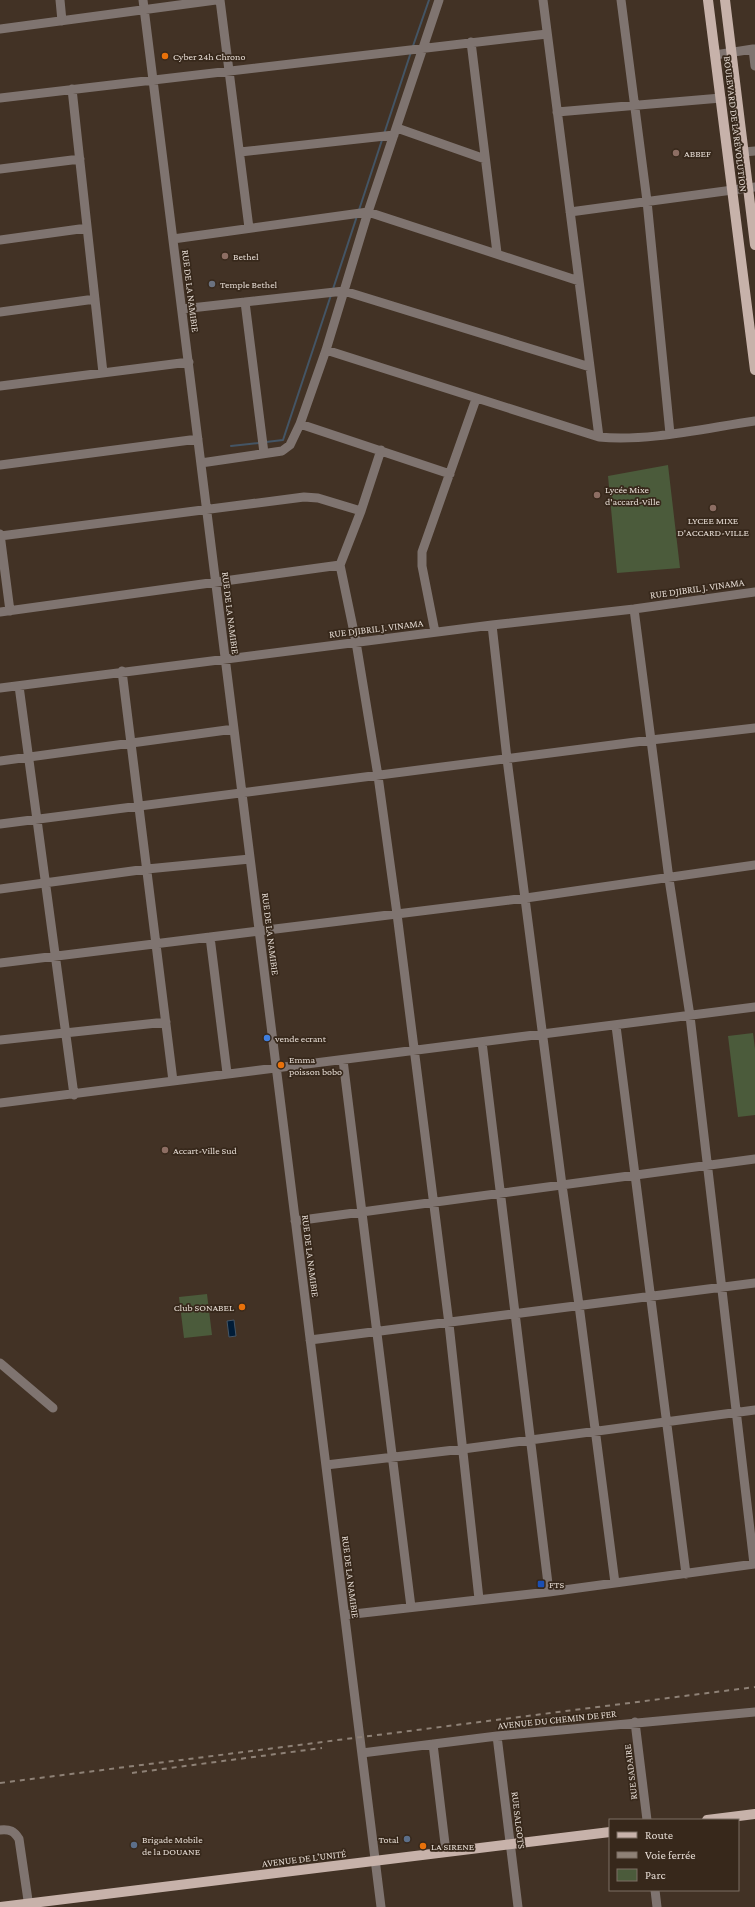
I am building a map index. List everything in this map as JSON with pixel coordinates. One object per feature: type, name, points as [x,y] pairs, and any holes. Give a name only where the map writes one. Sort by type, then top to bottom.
[{"type":"main road","name":"BOULEVARD DE LA RÉVOLUTION","points":[[708,0],[755,370]]},
{"type":"main road","name":"BOULEVARD DE LA RÉVOLUTION","points":[[725,0],[744,152],[752,187],[755,245]]},
{"type":"main road","points":[[715,1819],[755,1814]]},
{"type":"main road","name":"AVENUE DE L'UNITÉ","points":[[0,1907],[29,1906],[609,1832]]},
{"type":"street","points":[[60,0],[62,21]]},
{"type":"street","name":"RUE DE LA NAMIBIE","points":[[143,0],[381,1907]]},
{"type":"street","points":[[0,29],[216,0]]},
{"type":"street","points":[[220,0],[249,228]]},
{"type":"street","points":[[201,463],[282,451],[290,445],[300,424],[326,350],[368,212],[439,0]]},
{"type":"street","points":[[543,0],[599,437]]},
{"type":"street","points":[[621,0],[647,201],[670,434]]},
{"type":"street","points":[[0,98],[547,34]]},
{"type":"street","points":[[471,42],[497,253]]},
{"type":"street","points":[[715,56],[754,49],[755,66]]},
{"type":"street","points":[[72,89],[103,373]]},
{"type":"street","points":[[557,112],[721,98]]},
{"type":"street","points":[[240,152],[396,132],[485,159]]},
{"type":"street","points":[[744,152],[755,151]]},
{"type":"street","points":[[0,169],[80,159]]},
{"type":"street","points":[[570,212],[752,187]]},
{"type":"street","points":[[173,239],[368,212],[579,281]]},
{"type":"street","points":[[0,240],[87,228]]},
{"type":"street","points":[[182,309],[344,291],[590,367]]},
{"type":"street","points":[[0,312],[95,299]]},
{"type":"street","points":[[245,302],[264,453]]},
{"type":"street","points":[[326,350],[599,437],[613,438],[670,434],[755,421]]},
{"type":"street","points":[[0,386],[189,362]]},
{"type":"street","points":[[435,632],[422,566],[422,552],[476,399]]},
{"type":"street","points":[[300,424],[450,474]]},
{"type":"street","points":[[0,466],[198,439]]},
{"type":"street","points":[[381,450],[361,511],[340,565],[356,642],[378,776],[397,914],[463,1449],[478,1599]]},
{"type":"street","points":[[10,611],[0,535],[207,511],[304,497],[318,498],[361,511]]},
{"type":"street","points":[[0,612],[340,565]]},
{"type":"street","name":"RUE DJIBRIL J. VINAMA","points":[[0,688],[122,671],[755,592]]},
{"type":"street","points":[[345,1615],[549,1592],[755,1564],[690,1016],[634,608]]},
{"type":"street","points":[[492,625],[507,759],[562,1185],[616,1583]]},
{"type":"street","points":[[122,671],[173,1081]]},
{"type":"street","points":[[19,686],[74,1095]]},
{"type":"street","points":[[0,824],[139,805],[755,728]]},
{"type":"street","points":[[0,760],[131,744],[234,729]]},
{"type":"street","points":[[0,889],[46,884],[147,869],[250,859]]},
{"type":"street","points":[[0,962],[56,957],[526,898],[670,879],[755,865]]},
{"type":"street","points":[[210,937],[227,1074]]},
{"type":"street","points":[[0,1103],[74,1095],[227,1074],[616,1026],[755,1007]]},
{"type":"street","points":[[0,1040],[166,1022]]},
{"type":"street","points":[[616,1026],[686,1574]]},
{"type":"street","points":[[482,1042],[549,1592]]},
{"type":"street","points":[[343,1060],[411,1607]]},
{"type":"street","points":[[296,1221],[755,1159]]},
{"type":"street","points":[[310,1340],[448,1324],[579,1305],[755,1283]]},
{"type":"street","points":[[0,1362],[53,1408]]},
{"type":"street","points":[[326,1464],[463,1449],[596,1430],[755,1410]]},
{"type":"street","name":"AVENUE DU CHEMIN DE FER","points":[[362,1753],[497,1736],[755,1712]]},
{"type":"street","name":"RUE SADAIRE","points":[[635,1722],[647,1819]]},
{"type":"street","name":"RUE SALGOTS","points":[[497,1736],[518,1907]]},
{"type":"street","points":[[433,1744],[446,1852]]},
{"type":"street","points":[[0,1830],[8,1829],[14,1832],[19,1839],[29,1906]]},
{"type":"street","points":[[655,1891],[658,1907]]},
{"type":"green space","points":[[668,465],[680,568],[617,573],[608,476]]},
{"type":"green space","points":[[753,1033],[755,1049],[755,1115],[738,1117],[728,1036]]},
{"type":"green space","points":[[207,1294],[212,1335],[184,1338],[179,1297]]},
{"type":"water","points":[[234,1320],[236,1336],[229,1337],[227,1321]]},
{"type":"waterway","points":[[413,46],[429,0]]},
{"type":"waterway","points":[[384,134],[411,52]]},
{"type":"waterway","points":[[359,210],[382,140]]},
{"type":"waterway","points":[[333,289],[357,216]]},
{"type":"waterway","points":[[266,442],[283,440],[331,295]]},
{"type":"waterway","points":[[231,446],[259,443]]},
{"type":"railway","points":[[0,1783],[755,1687]]},
{"type":"railway","points":[[132,1773],[322,1748]]},
{"type":"place","name":"Cyber 24h Chrono","points":[[165,56]]},
{"type":"place","name":"ABBEF","points":[[676,153]]},
{"type":"place","name":"Bethel","points":[[225,256]]},
{"type":"place","name":"Temple Bethel","points":[[212,284]]},
{"type":"place","name":"Lycée Mixe d'accard-Ville","points":[[597,495]]},
{"type":"place","name":"LYCEE MIXE D'ACCARD-VILLE","points":[[713,508]]},
{"type":"place","name":"vende ecrant","points":[[267,1038]]},
{"type":"place","name":"Emma poisson bobo","points":[[281,1065]]},
{"type":"place","name":"Accart-Ville Sud","points":[[165,1150]]},
{"type":"place","name":"Club SONABEL","points":[[242,1307]]},
{"type":"place","name":"FTS","points":[[541,1584]]},
{"type":"place","name":"Total","points":[[407,1839]]},
{"type":"place","name":"Brigade Mobile de la DOUANE","points":[[134,1845]]},
{"type":"place","name":"LA SIRENE","points":[[423,1846]]}]
